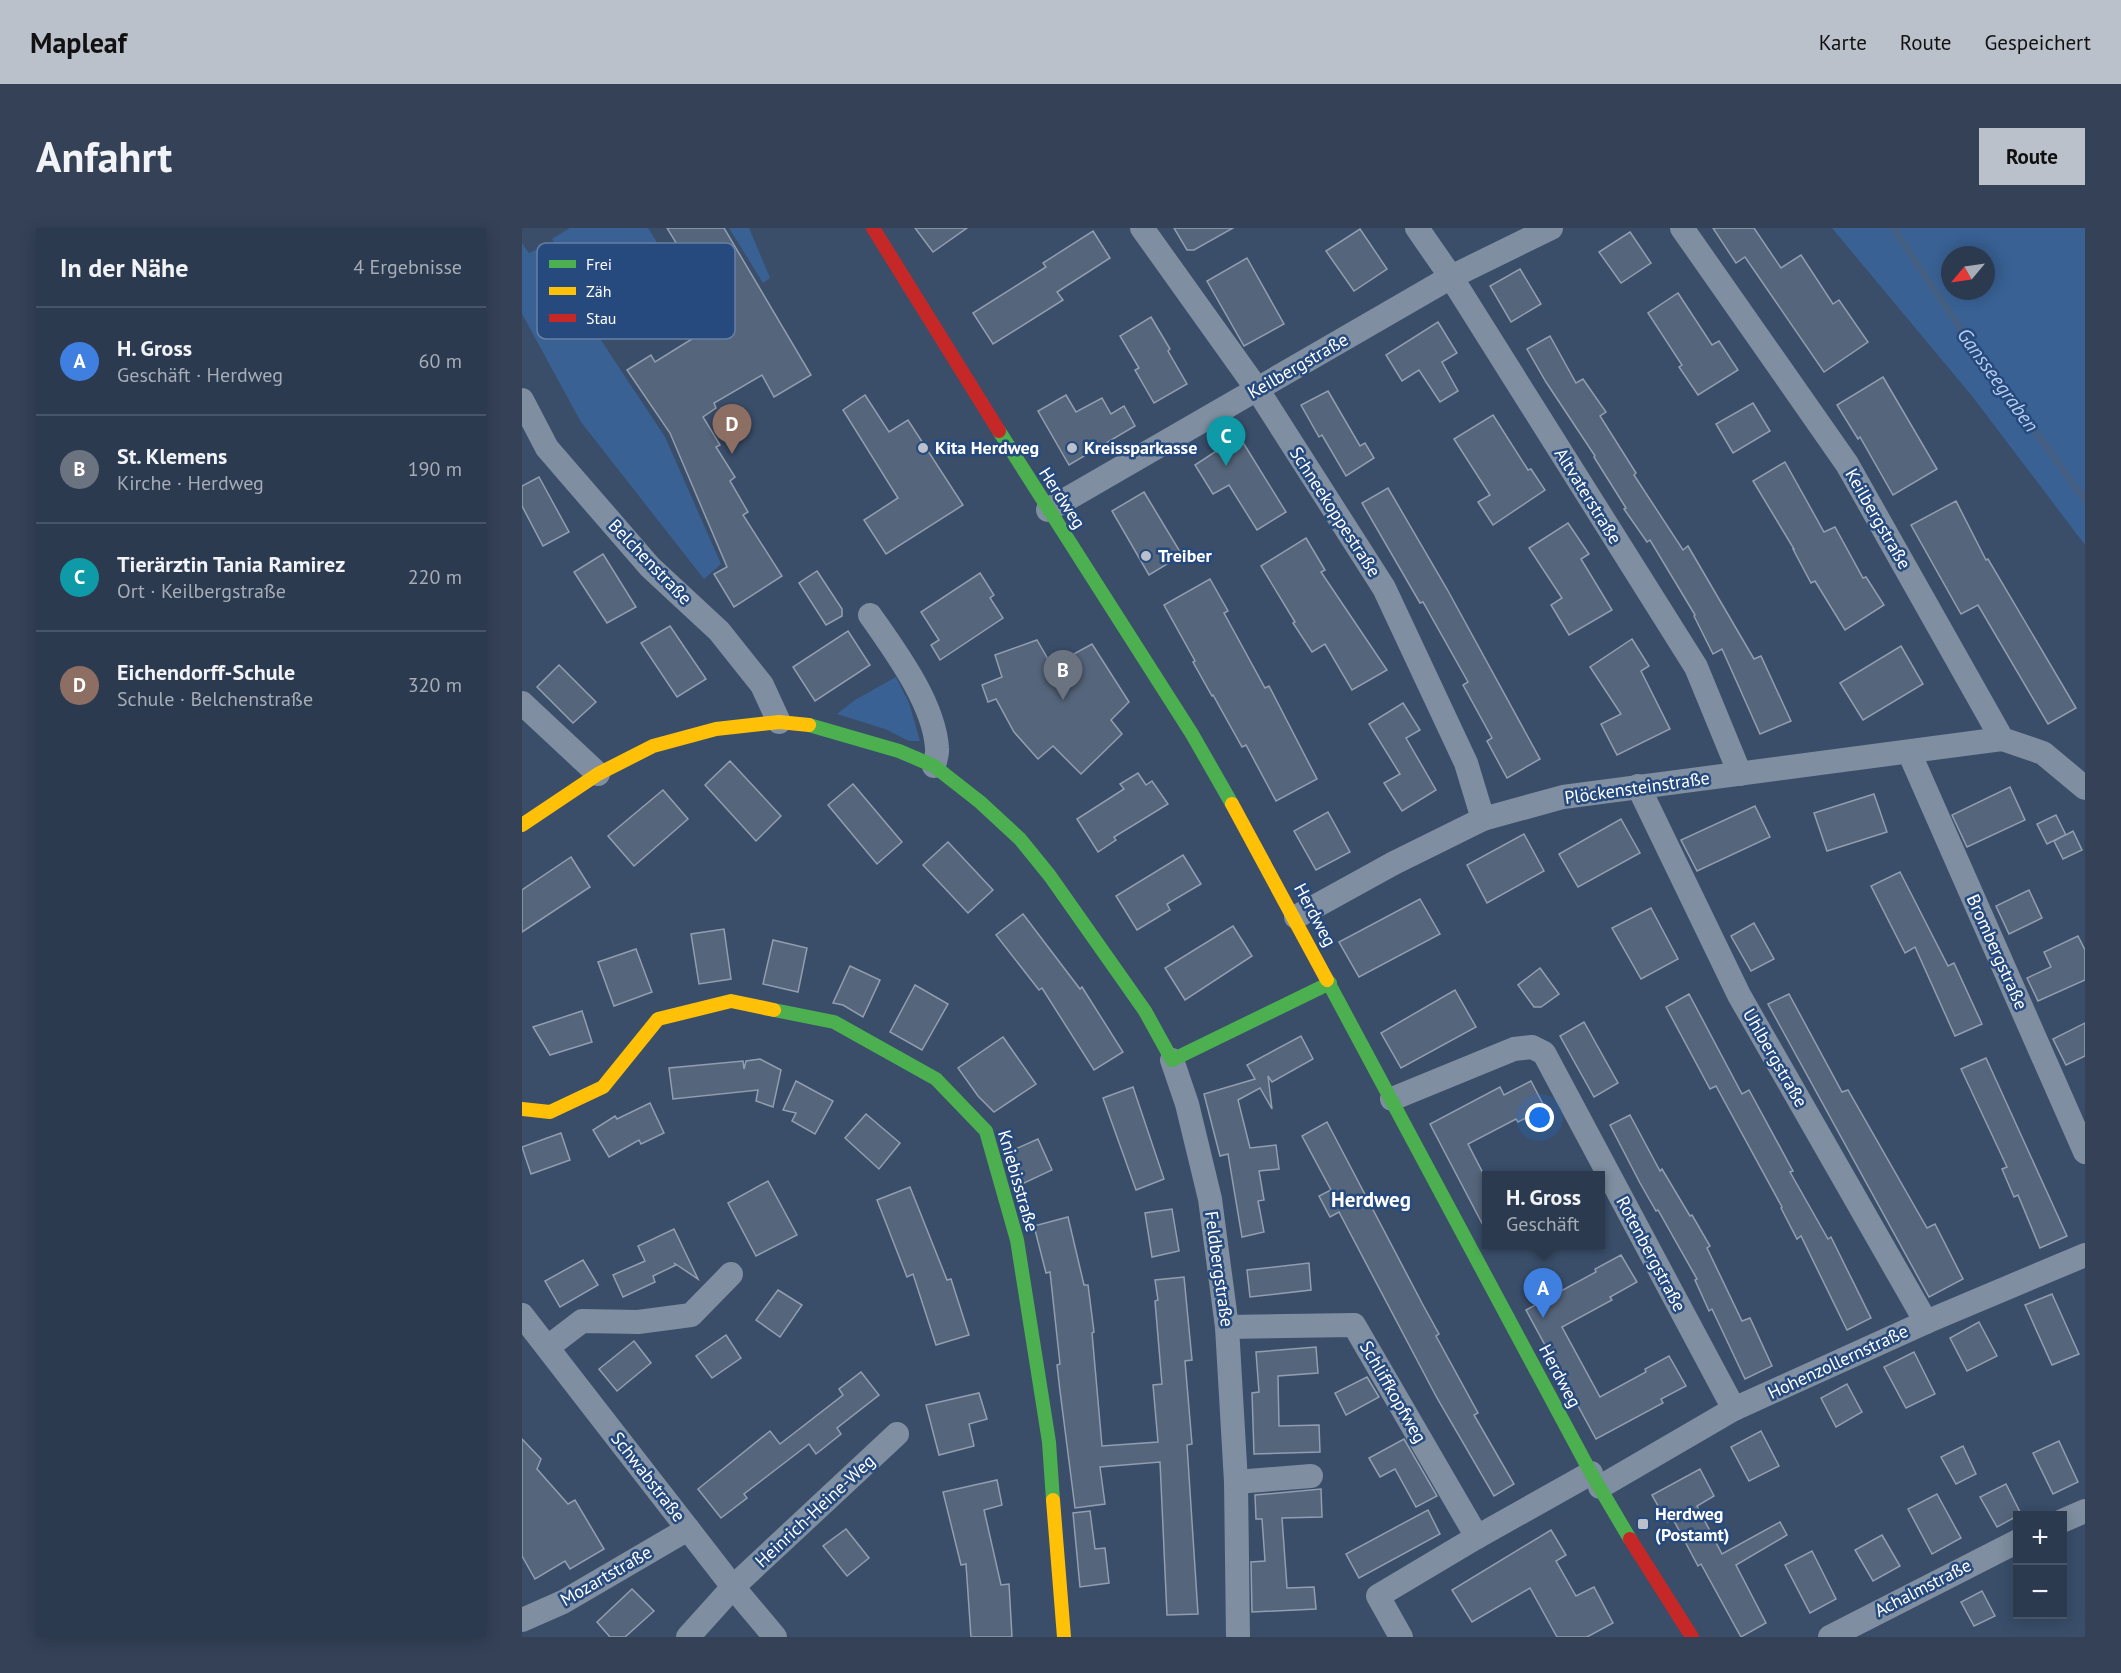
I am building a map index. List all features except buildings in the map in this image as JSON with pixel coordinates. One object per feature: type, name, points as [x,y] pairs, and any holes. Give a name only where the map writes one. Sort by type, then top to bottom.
[{"type":"street","name":"Herdweg","points":[[873,228],[1048,510],[1192,734],[1296,917],[1595,1480],[1625,1532],[1692,1637]]},
{"type":"street","name":"Schneekoppestraße","points":[[1143,228],[1257,389],[1384,588],[1466,763],[1483,819]]},
{"type":"street","name":"Altvaterstraße","points":[[1417,228],[1451,277],[1696,667],[1740,774]]},
{"type":"street","name":"Keilbergstraße","points":[[1048,510],[1451,277],[1551,228]]},
{"type":"street","name":"Keilbergstraße","points":[[1682,228],[1847,464],[2002,739]]},
{"type":"street","name":"Belchenstraße","points":[[522,400],[547,448],[650,567],[719,631],[762,684],[780,722]]},
{"type":"street","points":[[870,615],[906,668],[921,698],[932,724],[938,749],[934,766]]},
{"type":"street","points":[[522,703],[598,774]]},
{"type":"street","name":"Feldbergstraße","points":[[522,825],[598,774],[652,746],[716,729],[780,722],[808,725],[868,741],[934,766],[980,802],[1012,832],[1050,876],[1145,1011],[1172,1060],[1187,1104],[1210,1199],[1227,1327],[1236,1482],[1238,1637]]},
{"type":"street","name":"Plöckensteinstraße","points":[[1296,917],[1394,863],[1483,819],[1563,797],[2002,739]]},
{"type":"street","points":[[2002,739],[2043,753],[2085,788]]},
{"type":"street","name":"Brombergstraße","points":[[1909,752],[2085,1152]]},
{"type":"street","name":"Uhlbergstraße","points":[[1638,786],[1740,994],[1926,1322]]},
{"type":"street","points":[[1172,1060],[1330,982]]},
{"type":"street","name":"Kniebisstraße","points":[[522,1109],[550,1112],[603,1087],[658,1019],[730,1001],[834,1022],[936,1079],[986,1131],[1017,1240],[1049,1442],[1064,1637]]},
{"type":"street","name":"Rotenbergstraße","points":[[1392,1099],[1514,1049],[1532,1047],[1544,1053],[1734,1409]]},
{"type":"street","name":"Hohenzollernstraße","points":[[1595,1480],[1734,1409],[1926,1322],[2085,1255]]},
{"type":"street","points":[[548,1347],[582,1321],[638,1322],[691,1315],[731,1274]]},
{"type":"street","name":"Schwabstraße","points":[[522,1315],[733,1587],[775,1637]]},
{"type":"street","name":"Schliffkopfweg","points":[[1227,1327],[1354,1325],[1477,1537]]},
{"type":"street","name":"Heinrich-Heine-Weg","points":[[688,1637],[733,1587],[897,1434]]},
{"type":"street","points":[[1236,1482],[1311,1476]]},
{"type":"street","points":[[1401,1637],[1378,1596],[1477,1537],[1595,1480]]},
{"type":"street","points":[[2067,1519],[2085,1511]]},
{"type":"street","name":"Mozartstraße","points":[[522,1620],[563,1602],[688,1529]]},
{"type":"street","name":"Achalmstraße","points":[[1830,1637],[2013,1544]]},
{"type":"shaded area","points":[[570,228],[648,228],[657,243],[554,243],[552,239]]},
{"type":"shaded area","points":[[729,228],[749,228],[770,278],[763,283]]},
{"type":"shaded area","points":[[1832,228],[2085,228],[2085,545],[1972,396]]},
{"type":"shaded area","points":[[522,243],[529,253],[537,249],[537,339],[600,339],[665,437],[721,564],[704,579],[581,422],[522,314]]},
{"type":"shaded area","points":[[896,677],[909,703],[920,741],[909,741],[885,729],[837,714],[855,700]]},
{"type":"waterway","name":"Gansseegraben","points":[[1894,228],[1957,324],[2085,500]]},
{"type":"traffic: fast","points":[[999,431],[1192,734],[1232,804]]},
{"type":"traffic: fast","points":[[809,725],[899,751],[934,766],[980,802],[1020,839],[1050,876],[1145,1011],[1172,1060],[1330,983]]},
{"type":"traffic: fast","points":[[1327,980],[1591,1473],[1630,1539]]},
{"type":"traffic: fast","points":[[774,1010],[834,1022],[936,1079],[986,1131],[1017,1240],[1049,1442],[1053,1500]]},
{"type":"traffic: slow","points":[[522,825],[598,774],[653,746],[716,729],[779,722],[809,725]]},
{"type":"traffic: slow","points":[[1232,804],[1327,980]]},
{"type":"traffic: slow","points":[[522,1109],[550,1112],[603,1087],[658,1019],[731,1001],[774,1010]]},
{"type":"traffic: slow","points":[[1053,1500],[1064,1637]]},
{"type":"traffic: jam","points":[[873,228],[999,431]]},
{"type":"traffic: jam","points":[[1630,1539],[1692,1637]]},
{"type":"place","name":"Kita Herdweg","points":[[923,448]]},
{"type":"place","name":"Kreissparkasse","points":[[1072,448]]},
{"type":"place","name":"Eichendorff-Schule","points":[[732,454]]},
{"type":"place","name":"Tierärztin Tania Ramirez","points":[[1226,466]]},
{"type":"place","name":"Treiber","points":[[1146,556]]},
{"type":"place","name":"St. Klemens","points":[[1063,700]]},
{"type":"place","name":"H. Gross","points":[[1543,1318]]},
{"type":"place","name":"Herdweg (Postamt)","points":[[1643,1524]]},
{"type":"district","name":"Herdweg","points":[[1371,1200]]}]
